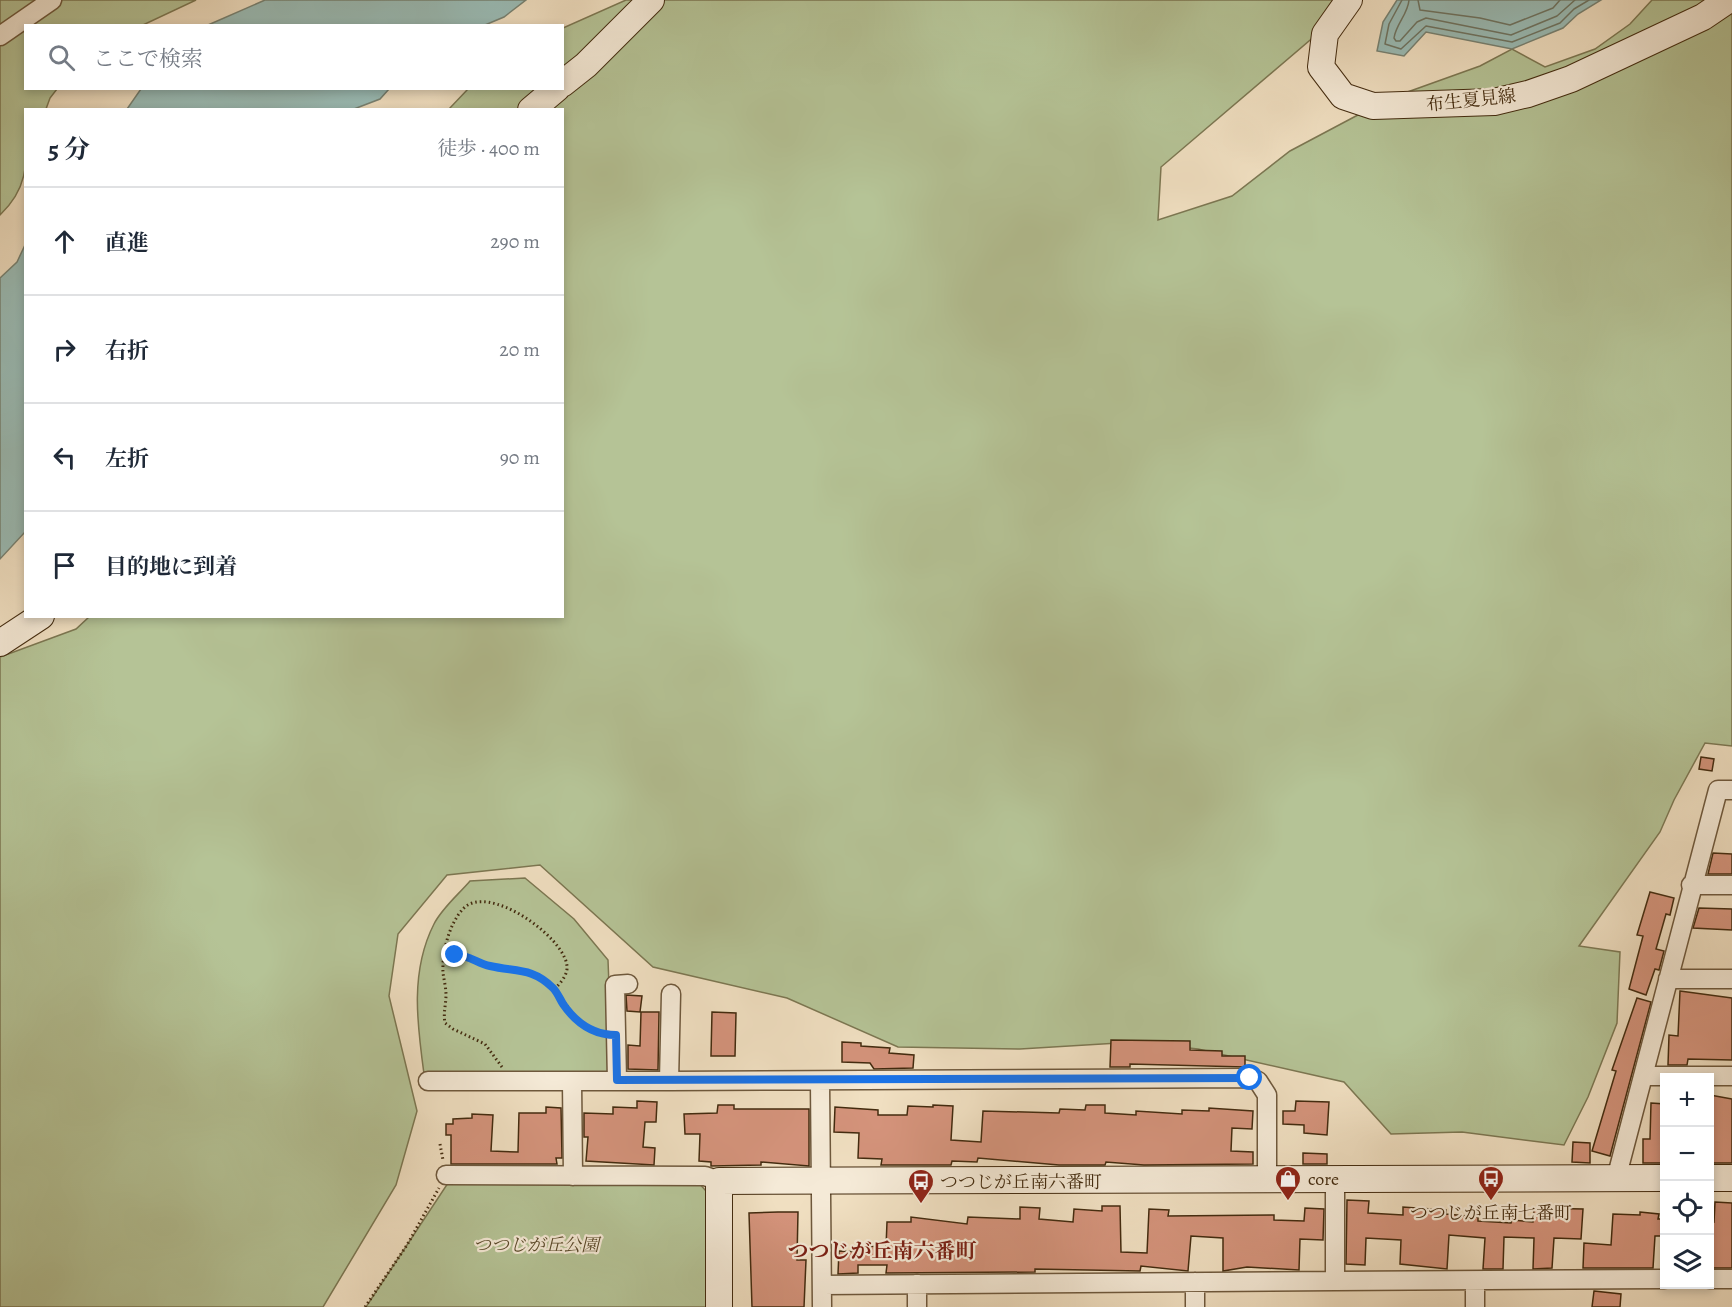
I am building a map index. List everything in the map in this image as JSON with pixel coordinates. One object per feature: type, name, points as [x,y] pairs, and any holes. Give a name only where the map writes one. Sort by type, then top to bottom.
[{"type":"street","points":[[0,36],[52,0]]},
{"type":"street","points":[[564,82],[586,65],[651,0]]},
{"type":"street","name":"布生夏見線","points":[[1349,0],[1325,34],[1321,67],[1343,96],[1373,106],[1408,107],[1494,102],[1528,94],[1571,79],[1703,17],[1728,0]]},
{"type":"street","points":[[533,108],[555,90]]},
{"type":"street","points":[[0,643],[38,618]]},
{"type":"street","points":[[1616,1179],[1691,885],[1718,790],[1732,790]]},
{"type":"street","points":[[1691,885],[1732,885]]},
{"type":"street","points":[[1668,979],[1732,979]]},
{"type":"street","points":[[617,1080],[615,985],[628,984]]},
{"type":"street","points":[[669,1081],[671,994]]},
{"type":"street","points":[[1643,1076],[1732,1076]]},
{"type":"street","points":[[428,1081],[820,1082],[1250,1078],[1258,1082],[1267,1095],[1267,1180]]},
{"type":"street","points":[[572,1081],[573,1176]]},
{"type":"street","points":[[820,1082],[822,1307]]},
{"type":"street","points":[[446,1175],[705,1176],[719,1181],[821,1182],[1335,1178],[1660,1179]]},
{"type":"street","points":[[1335,1178],[1335,1281]]},
{"type":"street","points":[[1714,1178],[1732,1178]]},
{"type":"street","points":[[719,1181],[719,1307]]},
{"type":"street","points":[[1714,1279],[1732,1279]]},
{"type":"street","points":[[822,1285],[1660,1280]]},
{"type":"street","points":[[1475,1281],[1475,1307]]},
{"type":"street","points":[[1195,1282],[1196,1307]]},
{"type":"street","points":[[917,1284],[917,1307]]},
{"type":"path","points":[[509,1082],[485,1044],[445,1023],[444,954],[446,943],[461,910],[476,902],[487,902],[523,916],[553,940],[567,966],[565,976],[555,989]]},
{"type":"path","points":[[444,954],[468,956],[491,966],[524,970],[555,989],[571,1014],[594,1032],[616,1035]]},
{"type":"path","points":[[365,1307],[407,1245],[446,1175],[440,1144]]},
{"type":"green space","points":[[0,0],[196,0],[145,24],[24,24],[24,90],[56,90],[46,108],[24,108],[23,179],[11,203],[0,215]]},
{"type":"green space","points":[[626,0],[1339,0],[1316,35],[1161,167],[1158,220],[1232,196],[1290,151],[1388,99],[1480,66],[1512,49],[1545,67],[1595,49],[1630,24],[1652,0],[1732,0],[1732,746],[1705,743],[1674,800],[1660,832],[1579,946],[1620,952],[1617,1023],[1588,1097],[1564,1145],[1462,1132],[1391,1134],[1344,1082],[1198,1049],[1135,1042],[1020,1049],[898,1047],[787,998],[653,967],[540,865],[447,875],[398,934],[389,996],[417,1111],[396,1185],[323,1307],[0,1307],[0,657],[76,629],[88,618],[564,618],[564,108],[450,108],[467,90],[564,90],[564,28]]},
{"type":"green space","points":[[525,878],[574,919],[608,960],[612,1064],[608,1071],[601,1075],[424,1074],[419,1036],[418,979],[426,942],[437,918],[470,881]]},
{"type":"green space","name":"つつじが丘公園","points":[[698,1182],[706,1191],[707,1307],[366,1307],[448,1183]]},
{"type":"water","points":[[265,0],[526,0],[504,17],[487,24],[210,24]]},
{"type":"water","points":[[1397,0],[1601,0],[1578,14],[1563,28],[1512,49],[1426,32],[1404,56],[1377,51],[1383,22]]},
{"type":"water","points":[[140,90],[388,90],[380,99],[357,108],[128,108]]},
{"type":"water","points":[[24,247],[24,533],[0,559],[0,278],[17,262]]},
{"type":"building","points":[[1701,757],[1714,759],[1712,771],[1699,769]]},
{"type":"building","points":[[1713,853],[1732,854],[1732,874],[1708,874]]},
{"type":"building","points":[[1650,892],[1674,898],[1670,915],[1666,914],[1656,949],[1664,951],[1659,970],[1655,969],[1646,995],[1629,989],[1643,936],[1637,935]]},
{"type":"building","points":[[1699,908],[1732,909],[1732,930],[1693,928]]},
{"type":"building","points":[[1680,991],[1732,998],[1732,1060],[1688,1059],[1687,1065],[1668,1065],[1669,1035],[1678,1036]]},
{"type":"building","points":[[626,995],[642,996],[640,1012],[627,1011]]},
{"type":"building","points":[[1637,998],[1651,1002],[1610,1156],[1592,1151],[1616,1071],[1612,1070]]},
{"type":"building","points":[[641,1012],[659,1012],[658,1070],[628,1069],[628,1045],[640,1046]]},
{"type":"building","points":[[712,1012],[736,1013],[735,1056],[711,1056]]},
{"type":"building","points":[[1111,1040],[1190,1041],[1190,1050],[1222,1051],[1222,1056],[1245,1056],[1245,1067],[1130,1064],[1130,1067],[1110,1067]]},
{"type":"building","points":[[842,1042],[890,1048],[889,1053],[914,1055],[913,1068],[874,1069],[870,1063],[842,1062]]},
{"type":"building","points":[[1714,1096],[1732,1099],[1732,1163],[1714,1163]]},
{"type":"building","points":[[637,1101],[657,1102],[656,1122],[645,1122],[643,1147],[655,1148],[654,1165],[586,1161],[588,1137],[584,1137],[584,1113],[613,1114],[613,1107],[637,1108]]},
{"type":"building","points":[[1296,1101],[1329,1102],[1327,1135],[1304,1133],[1304,1125],[1283,1124],[1283,1111],[1295,1111]]},
{"type":"building","points":[[1651,1103],[1660,1104],[1660,1163],[1643,1163],[1643,1139],[1650,1139]]},
{"type":"building","points":[[718,1105],[734,1105],[734,1109],[809,1109],[809,1166],[761,1162],[761,1165],[711,1166],[711,1162],[699,1161],[700,1134],[685,1134],[684,1114],[717,1113]]},
{"type":"building","points":[[933,1105],[953,1106],[951,1140],[981,1142],[983,1111],[1059,1113],[1060,1109],[1085,1110],[1086,1105],[1105,1105],[1105,1113],[1136,1115],[1136,1111],[1182,1114],[1182,1110],[1209,1111],[1209,1108],[1253,1111],[1252,1129],[1232,1128],[1231,1151],[1253,1152],[1253,1164],[1144,1165],[1106,1162],[1105,1165],[1059,1165],[978,1158],[977,1162],[952,1161],[951,1165],[881,1165],[882,1159],[858,1158],[859,1133],[834,1132],[835,1107],[878,1110],[878,1115],[907,1115],[908,1106],[933,1107]]},
{"type":"building","points":[[546,1107],[561,1108],[562,1158],[556,1158],[557,1164],[451,1164],[451,1135],[446,1135],[446,1124],[453,1124],[453,1119],[472,1118],[472,1114],[493,1115],[491,1151],[518,1152],[519,1113],[546,1113]]},
{"type":"building","points":[[1573,1142],[1590,1143],[1590,1163],[1572,1162]]},
{"type":"building","points":[[1303,1153],[1327,1154],[1327,1164],[1303,1164]]},
{"type":"building","points":[[1347,1200],[1369,1201],[1368,1213],[1403,1215],[1403,1207],[1446,1210],[1446,1214],[1478,1217],[1478,1221],[1511,1223],[1512,1220],[1533,1222],[1534,1208],[1583,1209],[1581,1239],[1554,1238],[1552,1268],[1533,1269],[1534,1238],[1504,1237],[1503,1269],[1483,1269],[1485,1238],[1449,1235],[1447,1269],[1400,1264],[1401,1240],[1366,1238],[1365,1265],[1346,1264]]},
{"type":"building","points":[[1715,1202],[1732,1203],[1732,1268],[1714,1268]]},
{"type":"building","points":[[1102,1206],[1120,1206],[1121,1252],[1147,1253],[1149,1209],[1169,1210],[1168,1216],[1274,1215],[1274,1220],[1304,1221],[1305,1208],[1324,1209],[1323,1240],[1300,1239],[1299,1270],[1247,1267],[1223,1271],[1223,1238],[1191,1236],[1188,1271],[1141,1266],[1140,1271],[1035,1269],[1035,1272],[886,1273],[887,1265],[858,1265],[858,1273],[838,1274],[839,1251],[863,1252],[864,1246],[886,1247],[887,1222],[911,1222],[911,1217],[967,1224],[968,1217],[1020,1219],[1020,1207],[1040,1208],[1039,1219],[1073,1222],[1074,1209],[1102,1211]]},
{"type":"building","points":[[798,1212],[797,1260],[806,1260],[804,1307],[752,1307],[749,1213]]},
{"type":"building","points":[[1640,1212],[1659,1214],[1660,1236],[1655,1236],[1653,1268],[1583,1268],[1584,1243],[1611,1245],[1613,1214],[1640,1215]]},
{"type":"building","points":[[1594,1291],[1621,1294],[1620,1307],[1592,1307]]},
{"type":"place","name":"core","points":[[1288,1202]]},
{"type":"place","name":"つつじが丘南七番町","points":[[1491,1202]]},
{"type":"place","name":"つつじが丘南六番町","points":[[921,1205]]},
{"type":"district","name":"つつじが丘南六番町","points":[[882,1251]]},
{"type":"route","points":[[455,955],[468,956],[491,966],[515,968],[531,973],[555,989],[571,1014],[594,1032],[600,1035],[616,1035],[617,1080],[820,1082],[1250,1078]]}]
